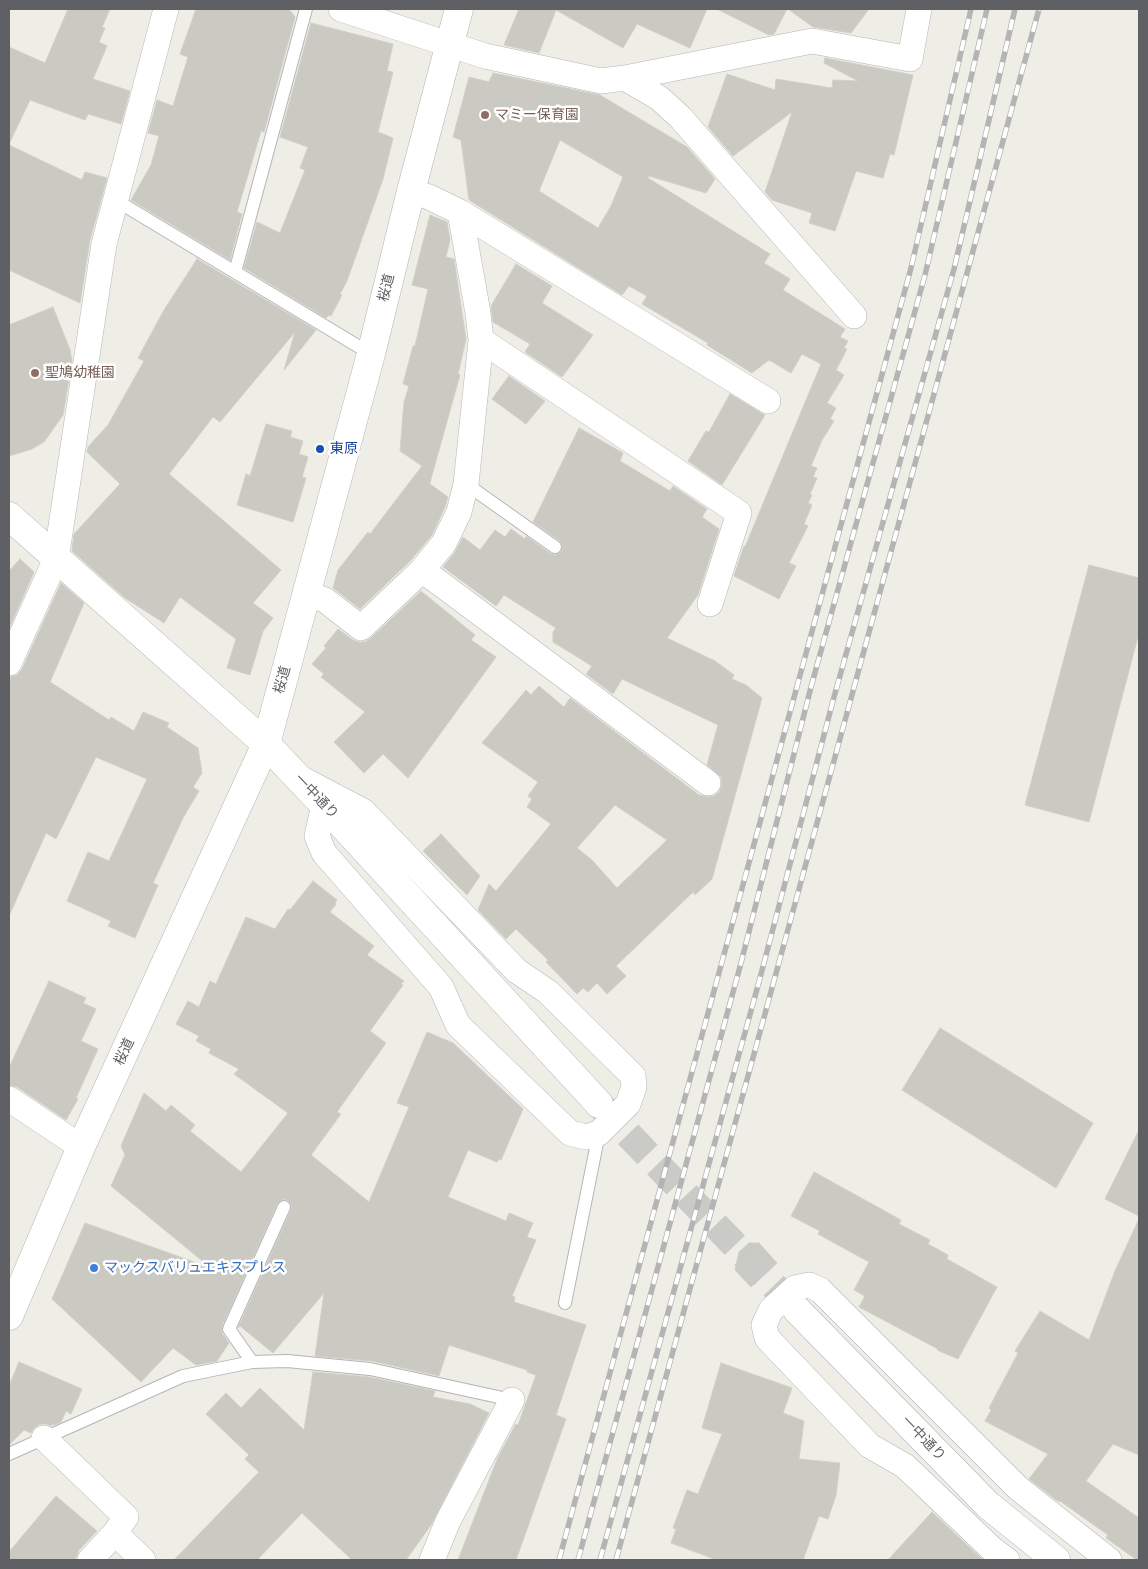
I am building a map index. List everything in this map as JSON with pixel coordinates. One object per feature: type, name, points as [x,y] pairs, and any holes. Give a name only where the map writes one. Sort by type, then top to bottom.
[{"type":"street","points":[[9,663],[56,559],[104,244],[166,9]]},
{"type":"street","points":[[341,9],[485,56],[601,82],[812,41],[910,59],[919,9]]},
{"type":"street","name":"桜道","points":[[9,1316],[81,1147],[266,744],[370,354],[459,9]]},
{"type":"street","points":[[625,78],[659,98],[680,117],[854,316]]},
{"type":"street","points":[[411,191],[429,197],[460,212],[768,401]]},
{"type":"street","points":[[306,593],[325,600],[360,628],[422,570],[444,543],[459,512],[466,484],[481,340],[460,212]]},
{"type":"street","points":[[481,340],[739,513],[710,604]]},
{"type":"street","name":"一中通り","points":[[9,516],[266,744],[599,1104]]},
{"type":"street","points":[[422,570],[708,783]]},
{"type":"street","points":[[297,777],[363,811],[517,971],[548,992],[633,1076],[634,1087],[628,1104],[599,1133],[586,1137],[570,1133],[458,1026],[441,987],[324,853],[317,836],[324,805]]},
{"type":"street","points":[[9,1099],[81,1147]]},
{"type":"street","points":[[1007,1560],[992,1549],[905,1466],[870,1446],[767,1338],[764,1325],[771,1310],[795,1288],[810,1285],[820,1290],[1018,1488],[1109,1560]]},
{"type":"street","name":"一中通り","points":[[797,1310],[988,1505],[1056,1560]]},
{"type":"street","points":[[432,1560],[448,1521],[512,1400]]},
{"type":"street","points":[[44,1438],[126,1518],[90,1560]]},
{"type":"street","points":[[115,1533],[143,1560]]},
{"type":"lane","points":[[235,272],[306,9]]},
{"type":"lane","points":[[117,200],[370,354]]},
{"type":"lane","points":[[466,484],[555,547]]},
{"type":"lane","points":[[564,1303],[599,1133]]},
{"type":"lane","points":[[252,1362],[229,1329],[284,1207]]},
{"type":"lane","points":[[9,1454],[182,1376],[252,1362],[287,1361],[370,1369],[512,1400]]},
{"type":"building","points":[[68,9],[110,9],[102,27],[105,28],[99,42],[107,46],[93,79],[130,91],[121,124],[88,114],[85,120],[30,100],[9,144],[9,47],[45,63]]},
{"type":"building","points":[[196,9],[289,9],[295,17],[264,132],[261,131],[237,212],[242,214],[230,260],[131,200],[151,165],[159,136],[148,133],[157,100],[173,106],[188,57],[180,54]]},
{"type":"building","points":[[519,9],[707,9],[690,48],[637,24],[623,48],[556,10],[539,53],[504,45]]},
{"type":"building","points":[[717,9],[787,9],[774,34],[769,35]]},
{"type":"building","points":[[788,9],[869,9],[851,33],[813,27]]},
{"type":"building","points":[[311,23],[393,44],[387,71],[393,72],[378,132],[393,138],[383,179],[347,281],[340,294],[342,295],[331,316],[329,315],[326,318],[244,268],[257,222],[280,233],[305,170],[300,168],[308,147],[280,137]]},
{"type":"building","points":[[825,58],[913,75],[894,155],[890,154],[883,178],[856,171],[835,231],[809,223],[812,213],[772,200],[765,192],[792,112],[733,156],[708,127],[727,74],[775,90],[776,79],[832,88],[833,80],[858,81],[824,63]]},
{"type":"building","points":[[493,73],[600,95],[687,147],[715,179],[706,193],[649,176],[648,178],[770,254],[764,263],[790,279],[783,290],[845,329],[840,337],[848,341],[844,348],[847,349],[836,370],[844,375],[827,403],[836,408],[830,419],[834,421],[822,440],[811,466],[817,468],[813,477],[817,478],[808,503],[812,505],[804,524],[808,526],[789,563],[796,566],[779,599],[734,576],[744,546],[821,364],[802,354],[791,373],[769,360],[752,373],[707,345],[708,343],[642,304],[647,296],[629,286],[622,295],[469,200],[461,140],[453,137],[469,77],[489,82]],"holes":[[[560,140],[623,177],[611,206],[598,228],[539,191]]]},
{"type":"building","points":[[9,145],[82,180],[85,172],[107,178],[90,240],[80,303],[9,270]]},
{"type":"building","points":[[430,215],[447,222],[450,240],[446,257],[454,259],[466,339],[458,374],[460,375],[429,486],[430,484],[448,497],[432,535],[411,560],[360,609],[333,588],[338,570],[368,532],[370,534],[422,466],[400,451],[404,402],[409,386],[403,384],[413,346],[415,346],[428,289],[412,285]]},
{"type":"building","points":[[197,259],[316,330],[284,370],[295,332],[220,422],[213,417],[169,474],[281,570],[253,603],[273,618],[263,631],[250,675],[227,668],[236,639],[180,597],[164,623],[125,598],[72,551],[74,534],[120,484],[87,452],[88,447],[108,425],[144,361],[138,358],[164,310]]},
{"type":"building","points":[[516,264],[552,286],[542,303],[593,335],[562,377],[525,352],[530,344],[493,322],[491,306]]},
{"type":"building","points":[[53,307],[70,350],[72,361],[63,415],[44,442],[32,449],[9,456],[9,325]]},
{"type":"building","points":[[509,376],[545,401],[526,424],[492,399]]},
{"type":"building","points":[[730,394],[765,415],[722,485],[688,461],[706,431],[709,432]]},
{"type":"building","points":[[266,424],[292,431],[290,437],[303,441],[299,454],[308,457],[302,477],[306,478],[293,522],[237,505],[246,474],[250,476]]},
{"type":"building","points":[[579,428],[623,453],[620,461],[670,491],[673,486],[707,509],[702,517],[719,529],[698,595],[667,638],[715,661],[734,675],[732,679],[746,685],[762,698],[712,879],[695,895],[693,892],[616,966],[626,976],[607,994],[597,983],[588,992],[583,988],[577,994],[546,962],[548,960],[516,929],[506,939],[478,910],[489,884],[496,891],[551,824],[527,807],[532,799],[528,796],[538,782],[482,743],[526,690],[531,695],[539,686],[564,707],[570,698],[699,795],[707,797],[714,796],[719,792],[722,785],[721,777],[707,765],[718,725],[622,679],[613,694],[586,674],[592,666],[553,642],[553,632],[556,628],[504,595],[496,606],[443,567],[455,552],[463,537],[480,550],[495,530],[505,537],[511,529],[525,539],[526,536],[551,554],[555,555],[561,552],[563,547],[560,541],[533,522]],"holes":[[[615,805],[667,840],[617,888],[592,860],[577,848]]]},
{"type":"building","points":[[20,559],[34,572],[9,629],[9,571]]},
{"type":"building","points":[[1089,565],[1139,578],[1139,633],[1089,822],[1025,805]]},
{"type":"building","points":[[61,583],[84,603],[50,682],[109,720],[111,717],[134,731],[143,712],[169,723],[167,727],[198,748],[202,773],[193,787],[199,791],[183,818],[153,883],[158,885],[135,938],[108,926],[111,921],[67,901],[88,852],[109,861],[147,779],[96,757],[56,839],[46,833],[9,916],[9,677],[17,675],[22,669]]},
{"type":"building","points":[[421,591],[475,635],[471,640],[496,657],[408,778],[383,754],[364,773],[334,742],[365,712],[321,677],[324,674],[312,664],[326,648],[324,646],[338,629],[353,640],[365,642]]},
{"type":"building","points":[[441,834],[480,876],[467,895],[423,851]]},
{"type":"building","points":[[313,881],[337,900],[330,912],[374,946],[367,955],[404,981],[370,1031],[386,1043],[337,1112],[341,1114],[311,1155],[369,1202],[409,1107],[397,1103],[427,1032],[453,1043],[523,1109],[501,1160],[499,1159],[497,1162],[468,1150],[448,1197],[506,1221],[509,1213],[533,1223],[527,1237],[536,1240],[512,1296],[515,1297],[514,1302],[586,1325],[556,1415],[566,1419],[516,1560],[458,1560],[498,1457],[516,1424],[518,1425],[536,1375],[527,1372],[527,1370],[449,1345],[439,1376],[372,1361],[315,1356],[324,1293],[273,1353],[240,1326],[238,1328],[291,1210],[292,1206],[288,1200],[283,1199],[277,1204],[222,1326],[222,1333],[229,1343],[217,1361],[196,1365],[173,1348],[141,1382],[52,1299],[85,1223],[211,1268],[111,1186],[125,1155],[121,1146],[144,1093],[166,1111],[171,1105],[195,1125],[190,1131],[241,1172],[288,1113],[234,1074],[239,1069],[209,1053],[211,1049],[196,1041],[199,1036],[176,1024],[188,1001],[199,1007],[210,981],[216,984],[246,917],[275,929],[288,909],[290,910]]},
{"type":"building","points":[[49,981],[86,998],[83,1003],[96,1009],[81,1041],[98,1049],[76,1098],[78,1099],[66,1120],[17,1087],[9,1085],[9,1068]]},
{"type":"building","points":[[940,1028],[1093,1123],[1056,1188],[902,1090]]},
{"type":"building","points":[[1139,1130],[1139,1216],[1105,1199]]},
{"type":"building","points":[[814,1172],[901,1220],[899,1224],[930,1240],[928,1244],[948,1255],[947,1259],[997,1287],[958,1359],[937,1350],[859,1307],[865,1296],[854,1290],[869,1262],[818,1234],[820,1231],[791,1216]]},
{"type":"building","points":[[1139,1219],[1139,1455],[1113,1444],[1086,1481],[1139,1518],[1139,1560],[1137,1560],[1106,1538],[1108,1535],[1029,1479],[1048,1454],[985,1421],[991,1410],[989,1408],[1018,1353],[1015,1351],[1040,1311],[1089,1340],[1115,1271]]},
{"type":"building","points":[[749,1243],[759,1243],[777,1263],[751,1287],[735,1270],[739,1252]]},
{"type":"building","points":[[19,1362],[82,1389],[71,1414],[66,1411],[61,1422],[51,1426],[40,1424],[31,1433],[24,1430],[9,1445],[9,1386]]},
{"type":"building","points":[[721,1363],[792,1388],[783,1413],[804,1421],[799,1459],[840,1463],[836,1495],[828,1519],[819,1516],[803,1560],[717,1560],[671,1543],[676,1529],[673,1528],[687,1490],[698,1494],[722,1434],[702,1428]]},
{"type":"building","points":[[313,1372],[369,1377],[435,1391],[433,1397],[470,1404],[489,1413],[431,1525],[406,1560],[352,1560],[302,1513],[257,1560],[174,1560],[259,1472],[245,1459],[249,1455],[206,1414],[226,1393],[241,1408],[260,1388],[304,1430],[311,1385],[313,1385],[311,1384]]},
{"type":"building","points":[[56,1496],[97,1531],[79,1550],[75,1560],[9,1560],[9,1552]]},
{"type":"building","points":[[932,1512],[982,1559],[983,1560],[888,1560]]},
{"type":"tunnel","points":[[599,1104],[797,1310]]},
{"type":"railway","points":[[559,1560],[911,268],[971,9]]},
{"type":"railway","points":[[578,1560],[741,963],[811,687],[925,275],[987,9]]},
{"type":"railway","points":[[600,1560],[760,978],[834,697],[954,269],[1015,9]]},
{"type":"railway","points":[[616,1560],[1039,9]]},
{"type":"place","name":"マミー保育園","points":[[485,115]]},
{"type":"place","name":"聖鳩幼稚園","points":[[35,373]]},
{"type":"place","name":"東原","points":[[320,449]]},
{"type":"place","name":"マックスバリュエキスプレス","points":[[94,1268]]}]
